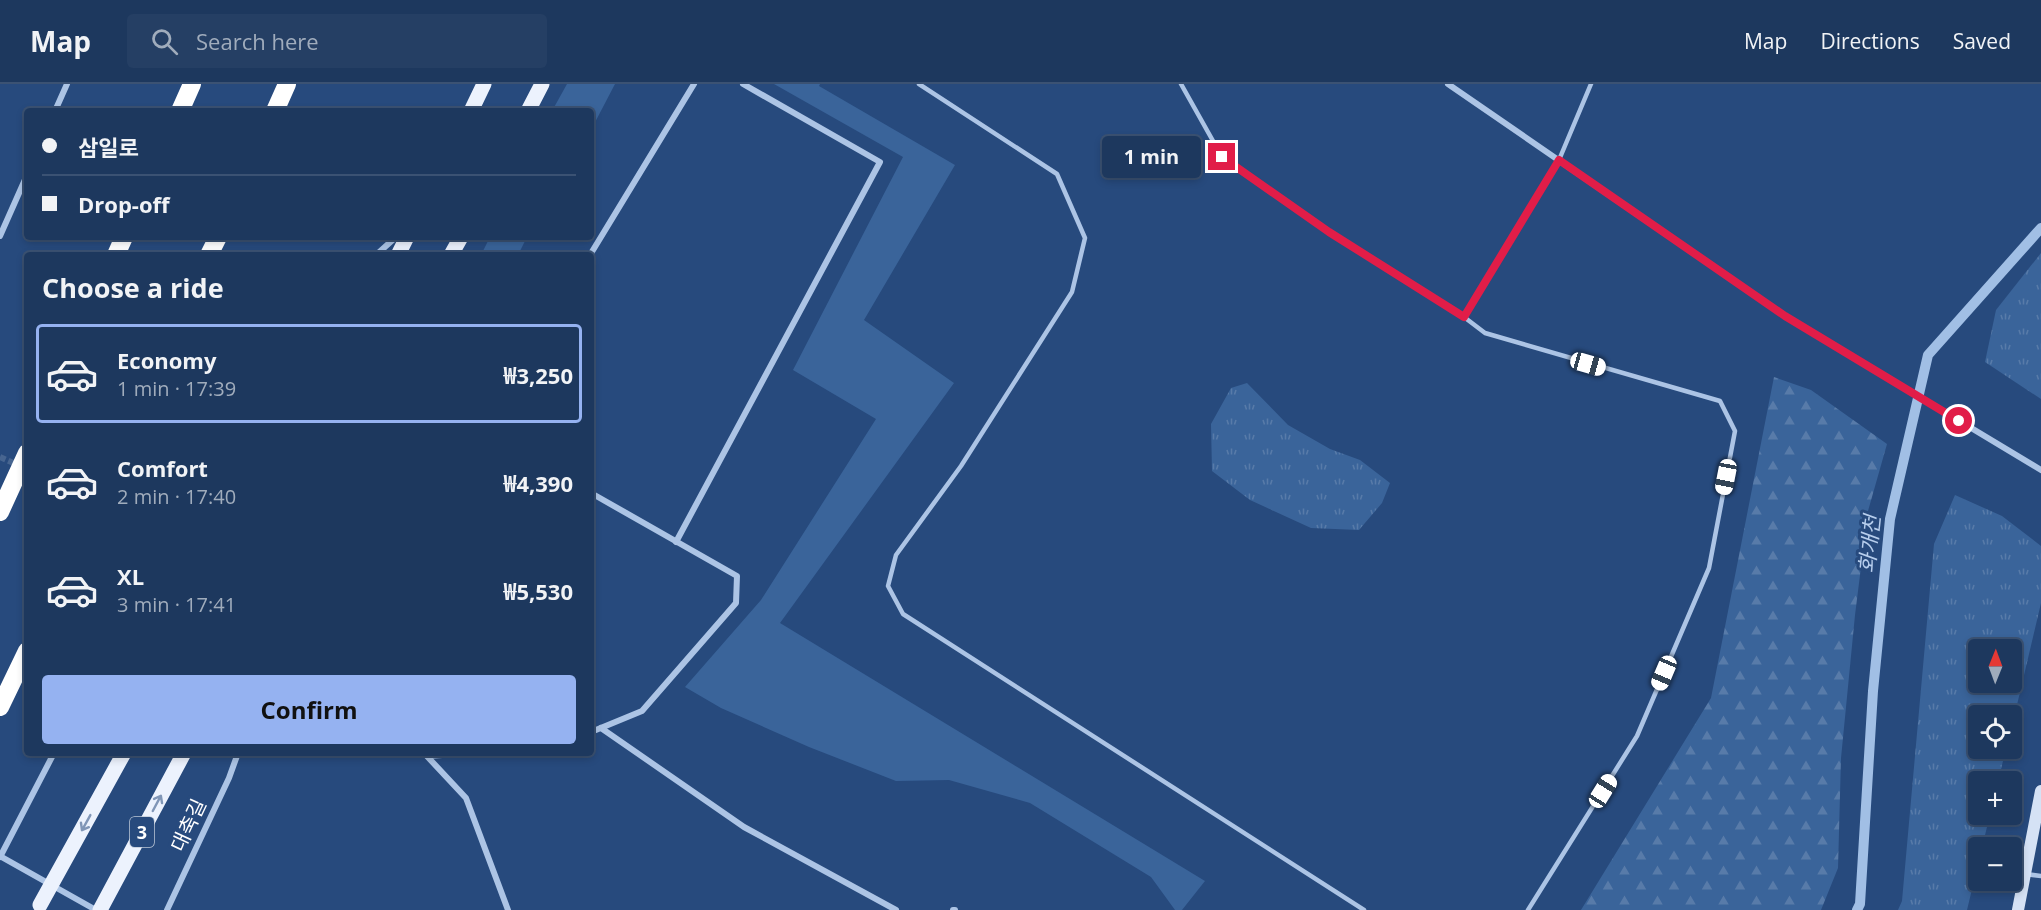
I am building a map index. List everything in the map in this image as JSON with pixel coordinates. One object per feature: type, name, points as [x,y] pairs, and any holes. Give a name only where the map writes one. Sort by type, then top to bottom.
[{"type":"highway","points":[[181,108],[192,84]]},
{"type":"highway","points":[[276,108],[287,84]]},
{"type":"highway","points":[[0,512],[24,460]]},
{"type":"highway","points":[[0,707],[24,657]]},
{"type":"main road","points":[[472,108],[484,84]]},
{"type":"main road","points":[[530,108],[542,84]]},
{"type":"main road","points":[[39,908],[122,756]]},
{"type":"main road","name":"3","points":[[98,910],[182,756]]},
{"type":"main road","points":[[2018,910],[2041,791]]},
{"type":"street","points":[[56,108],[67,84]]},
{"type":"street","points":[[592,252],[694,84]]},
{"type":"street","points":[[676,542],[880,162],[743,84]]},
{"type":"street","points":[[1448,84],[1785,316],[2041,471]]},
{"type":"street","points":[[0,236],[24,182]]},
{"type":"street","points":[[379,252],[393,240]]},
{"type":"street","points":[[594,495],[737,576],[736,603],[642,711],[594,731]]},
{"type":"street","points":[[601,728],[744,827],[896,910]]},
{"type":"street","points":[[52,756],[0,857],[98,910]]},
{"type":"street","name":"대축길","points":[[167,910],[229,778],[237,756]]},
{"type":"street","points":[[427,756],[466,798],[508,910]]},
{"type":"lane","points":[[919,84],[1057,174],[1085,238],[1072,292],[961,466],[896,555],[888,586],[903,614],[1364,910]]},
{"type":"lane","points":[[1181,84],[1222,157],[1329,232],[1464,317],[1485,333],[1719,401],[1735,431],[1709,568],[1637,736],[1528,910]]},
{"type":"lane","points":[[1464,317],[1559,160],[1591,84]]},
{"type":"lane","points":[[2025,874],[2041,876]]},
{"type":"green space","points":[[567,84],[615,84],[594,124],[594,108],[554,108]]},
{"type":"green space","points":[[774,84],[820,84],[819,86],[955,165],[864,320],[954,383],[780,623],[1205,881],[1182,910],[1175,910],[1151,877],[1030,803],[949,780],[896,781],[809,747],[721,708],[685,687],[761,600],[876,419],[793,370],[903,157]]},
{"type":"green space","points":[[488,240],[526,240],[520,252],[482,252]]},
{"type":"green space","points":[[2041,253],[2041,399],[1985,362],[1996,310]]},
{"type":"green space","points":[[1774,377],[1811,390],[1887,444],[1868,511],[1855,615],[1841,758],[1838,868],[1821,910],[1581,910],[1711,698]]},
{"type":"green space","points":[[1247,383],[1288,425],[1330,449],[1360,460],[1390,483],[1382,503],[1359,530],[1311,528],[1250,500],[1212,471],[1211,424],[1231,388]]},
{"type":"green space","points":[[1955,495],[2002,516],[2041,546],[2041,603],[2022,684],[2022,639],[1968,639],[1968,693],[2020,693],[2017,705],[1968,705],[1968,759],[2004,759],[2000,771],[1968,771],[1968,825],[1988,825],[1984,837],[1968,837],[1968,891],[1972,891],[1967,910],[1898,910],[1902,901],[1934,544]]},
{"type":"waterway","name":"화개천","points":[[1857,910],[1860,904],[1873,691],[1890,519],[1928,355],[2041,228]]},
{"type":"tunnel","points":[[0,457],[18,465]]},
{"type":"route","points":[[1222,157],[1329,232],[1464,317],[1559,160],[1785,316],[1959,421]]}]
